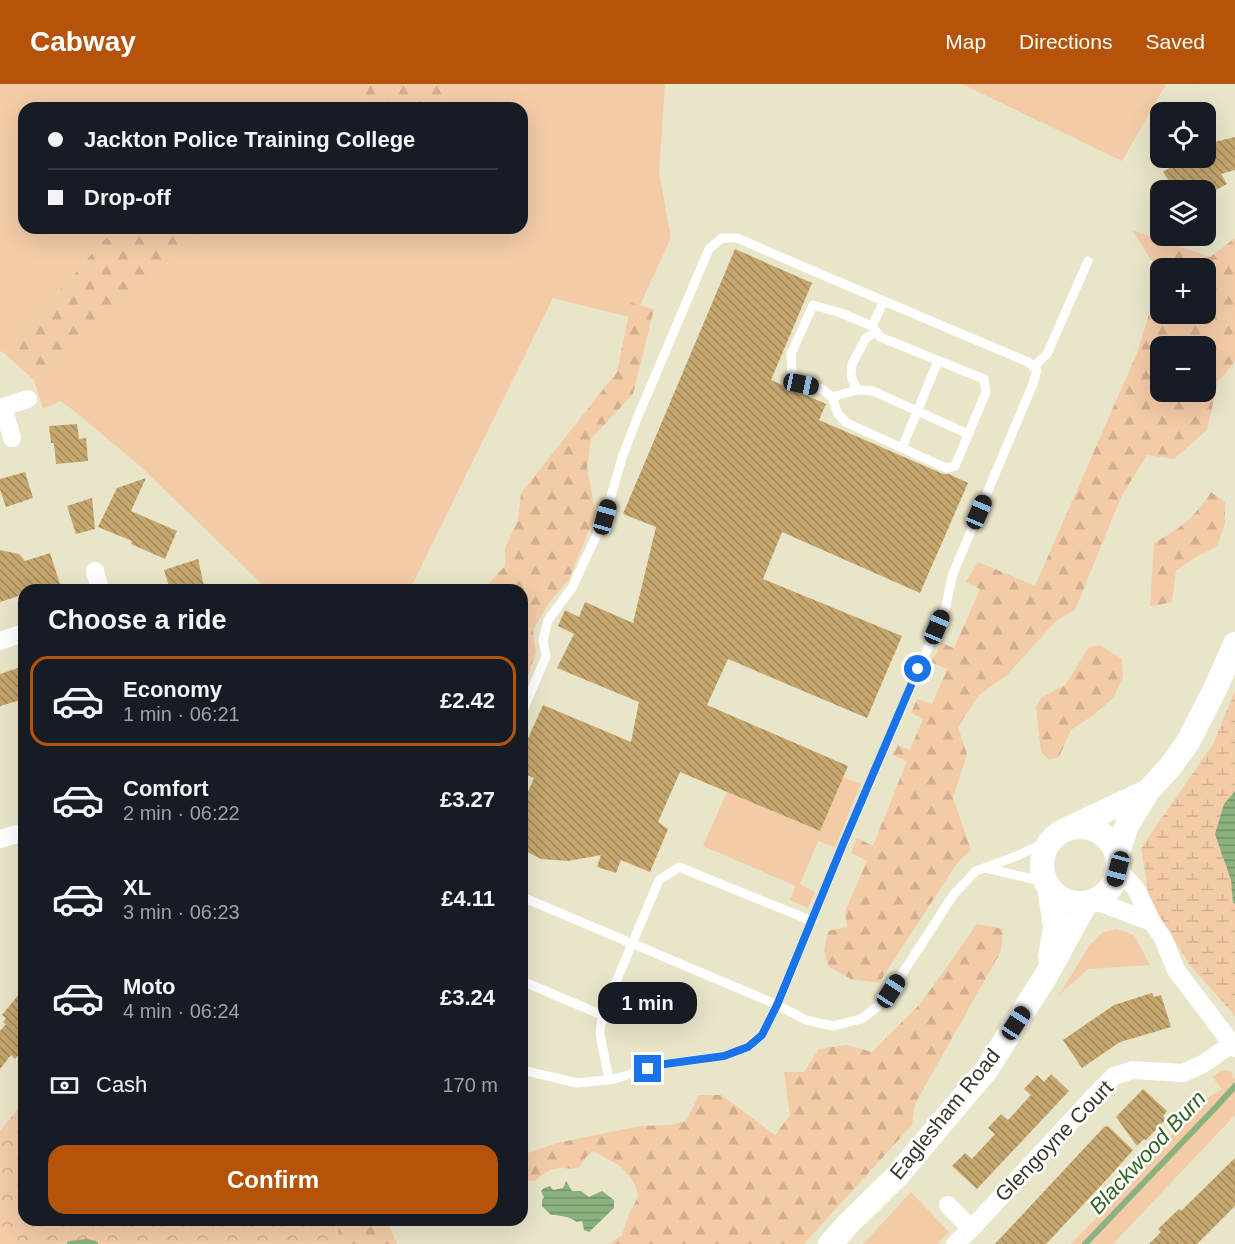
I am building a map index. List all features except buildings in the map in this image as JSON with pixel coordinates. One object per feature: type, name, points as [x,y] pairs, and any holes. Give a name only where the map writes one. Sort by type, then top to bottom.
[{"type":"main road","points":[[1047,885],[1057,896],[1073,903],[1098,899],[1108,891],[1115,881],[1127,825],[1148,791],[1170,767],[1188,742],[1235,644]]},
{"type":"main road","points":[[1047,974],[1055,927],[1047,885],[1042,874],[1042,856],[1045,847],[1059,834],[1148,791]]},
{"type":"main road","points":[[1059,834],[1081,826],[1093,829],[1113,844],[1118,862]]},
{"type":"main road","name":"Eaglesham Road","points":[[830,1244],[897,1176],[987,1069],[1089,902]]},
{"type":"street","points":[[12,438],[1,407],[28,399]]},
{"type":"street","points":[[95,570],[98,584]]},
{"type":"street","points":[[0,641],[18,635]]},
{"type":"street","points":[[0,839],[18,834]]},
{"type":"street","points":[[1118,862],[1163,938],[1176,970],[1233,1046]]},
{"type":"street","points":[[1089,902],[1152,922]]},
{"type":"street","name":"Glengoyne Court","points":[[955,1244],[1114,1076],[1133,1070],[1183,1072],[1203,1064],[1233,1046]]},
{"type":"street","points":[[948,1205],[971,1229]]},
{"type":"lane","points":[[528,699],[546,656],[543,640],[548,620],[572,588],[605,517],[622,458],[638,416],[709,249],[722,238],[737,238],[1028,363],[1037,370],[952,576],[946,606],[777,1005],[762,1035],[748,1047],[724,1056],[665,1064],[609,1080],[577,1083],[528,1071]]},
{"type":"lane","points":[[1034,367],[1047,354],[1088,261]]},
{"type":"lane","points":[[857,390],[851,376],[852,364],[866,338],[874,329],[884,302]]},
{"type":"lane","points":[[813,305],[841,313],[874,329],[880,337],[984,379],[986,392],[955,466],[946,468],[847,423],[838,414],[832,398],[822,389],[801,384],[792,374],[791,354],[813,305]]},
{"type":"lane","points":[[902,448],[938,361]]},
{"type":"lane","points":[[832,398],[857,390],[873,391],[968,434]]},
{"type":"lane","points":[[528,900],[777,1005],[806,1020],[833,1026],[861,1019],[876,1008],[891,991],[954,894],[976,871],[1019,855],[1059,834]]},
{"type":"lane","points":[[609,1080],[600,1034],[602,1015],[659,880],[679,867],[812,921]]},
{"type":"lane","points":[[985,868],[1047,885]]},
{"type":"lane","points":[[528,984],[602,1015]]},
{"type":"green space","points":[[0,84],[368,84],[361,102],[18,102],[18,234],[110,234],[4,353],[0,351]]},
{"type":"green space","points":[[368,84],[449,84],[445,102],[361,102]]},
{"type":"green space","points":[[449,84],[665,84],[659,172],[671,238],[634,318],[553,298],[412,584],[262,584],[140,466],[73,410],[60,401],[43,409],[34,380],[200,234],[528,234],[528,102],[445,102]]},
{"type":"green space","points":[[962,84],[1166,84],[1156,102],[1150,102],[1150,112],[1122,161]]},
{"type":"green space","points":[[1132,230],[1150,236],[1150,246],[1178,246],[1210,257],[1235,238],[1235,361],[1218,382],[1216,391],[1216,336],[1150,336],[1150,402],[1213,402],[1207,430],[1174,459],[1147,455],[1122,495],[1075,610],[1057,620],[1007,675],[978,696],[958,727],[967,754],[953,798],[971,850],[957,863],[879,983],[851,979],[829,967],[824,951],[828,931],[847,927],[845,911],[867,861],[851,853],[857,838],[873,846],[907,761],[892,755],[898,745],[910,750],[923,719],[911,713],[917,699],[932,704],[947,669],[931,662],[942,643],[954,648],[980,589],[966,582],[978,562],[1035,586],[1138,351],[1150,311],[1150,324],[1216,324],[1216,258],[1150,258]]},
{"type":"green space","points":[[110,234],[200,234],[34,380],[4,353]]},
{"type":"green space","points":[[631,303],[654,309],[633,394],[591,439],[587,468],[596,513],[569,579],[549,603],[533,630],[536,652],[528,675],[528,584],[489,584],[505,566],[505,548],[518,520],[521,493],[617,372]]},
{"type":"green space","points":[[1211,492],[1225,502],[1225,524],[1217,546],[1176,570],[1172,602],[1150,607],[1154,543],[1186,522]]},
{"type":"green space","points":[[1100,645],[1122,659],[1123,677],[1113,698],[1071,730],[1059,757],[1049,760],[1041,752],[1036,707],[1041,698],[1066,684],[1089,647]]},
{"type":"green space","points":[[1235,691],[1235,1016],[1190,965],[1150,901],[1141,848],[1213,744]]},
{"type":"green space","points":[[843,777],[861,784],[835,847],[818,841],[800,884],[815,892],[808,908],[790,900],[796,886],[703,846],[727,792],[820,831]]},
{"type":"green space","points":[[977,924],[1003,929],[1001,951],[915,1104],[912,1125],[804,1244],[610,1244],[622,1235],[638,1197],[637,1189],[620,1166],[593,1151],[580,1167],[553,1169],[535,1181],[528,1180],[528,1153],[557,1143],[640,1126],[671,1125],[686,1121],[699,1095],[721,1095],[775,1135],[790,1115],[784,1072],[804,1072],[819,1049],[847,1045],[872,1052],[921,1003]]},
{"type":"green space","points":[[1117,929],[1134,935],[1150,965],[1088,969],[1059,995],[1090,945],[1103,932]]},
{"type":"green space","points":[[1223,1070],[1231,1071],[1235,1079],[1235,1115],[1113,1244],[1071,1244],[1131,1182],[1199,1103],[1222,1089],[1212,1077]]},
{"type":"green space","points":[[18,1109],[18,1226],[338,1226],[339,1244],[0,1244],[0,1131]]},
{"type":"green space","points":[[911,1192],[949,1232],[937,1244],[863,1244]]},
{"type":"green space","points":[[274,1226],[390,1226],[397,1244],[270,1244]]},
{"type":"shaded area","points":[[1235,791],[1235,904],[1231,880],[1215,834],[1224,804]]},
{"type":"shaded area","points":[[566,1181],[572,1191],[581,1191],[589,1197],[602,1191],[614,1200],[614,1208],[589,1232],[584,1230],[582,1221],[577,1222],[551,1215],[542,1206],[544,1197],[541,1191],[550,1186],[553,1190],[563,1188]]},
{"type":"waterway","name":"Blackwood Burn","points":[[1085,1244],[1235,1086]]},
{"type":"waterway","name":"Blackwood Burn","points":[[70,1244],[86,1242],[95,1244]]},
{"type":"route","points":[[648,1069],[665,1064],[724,1056],[748,1047],[762,1035],[777,1005],[918,669]]}]
